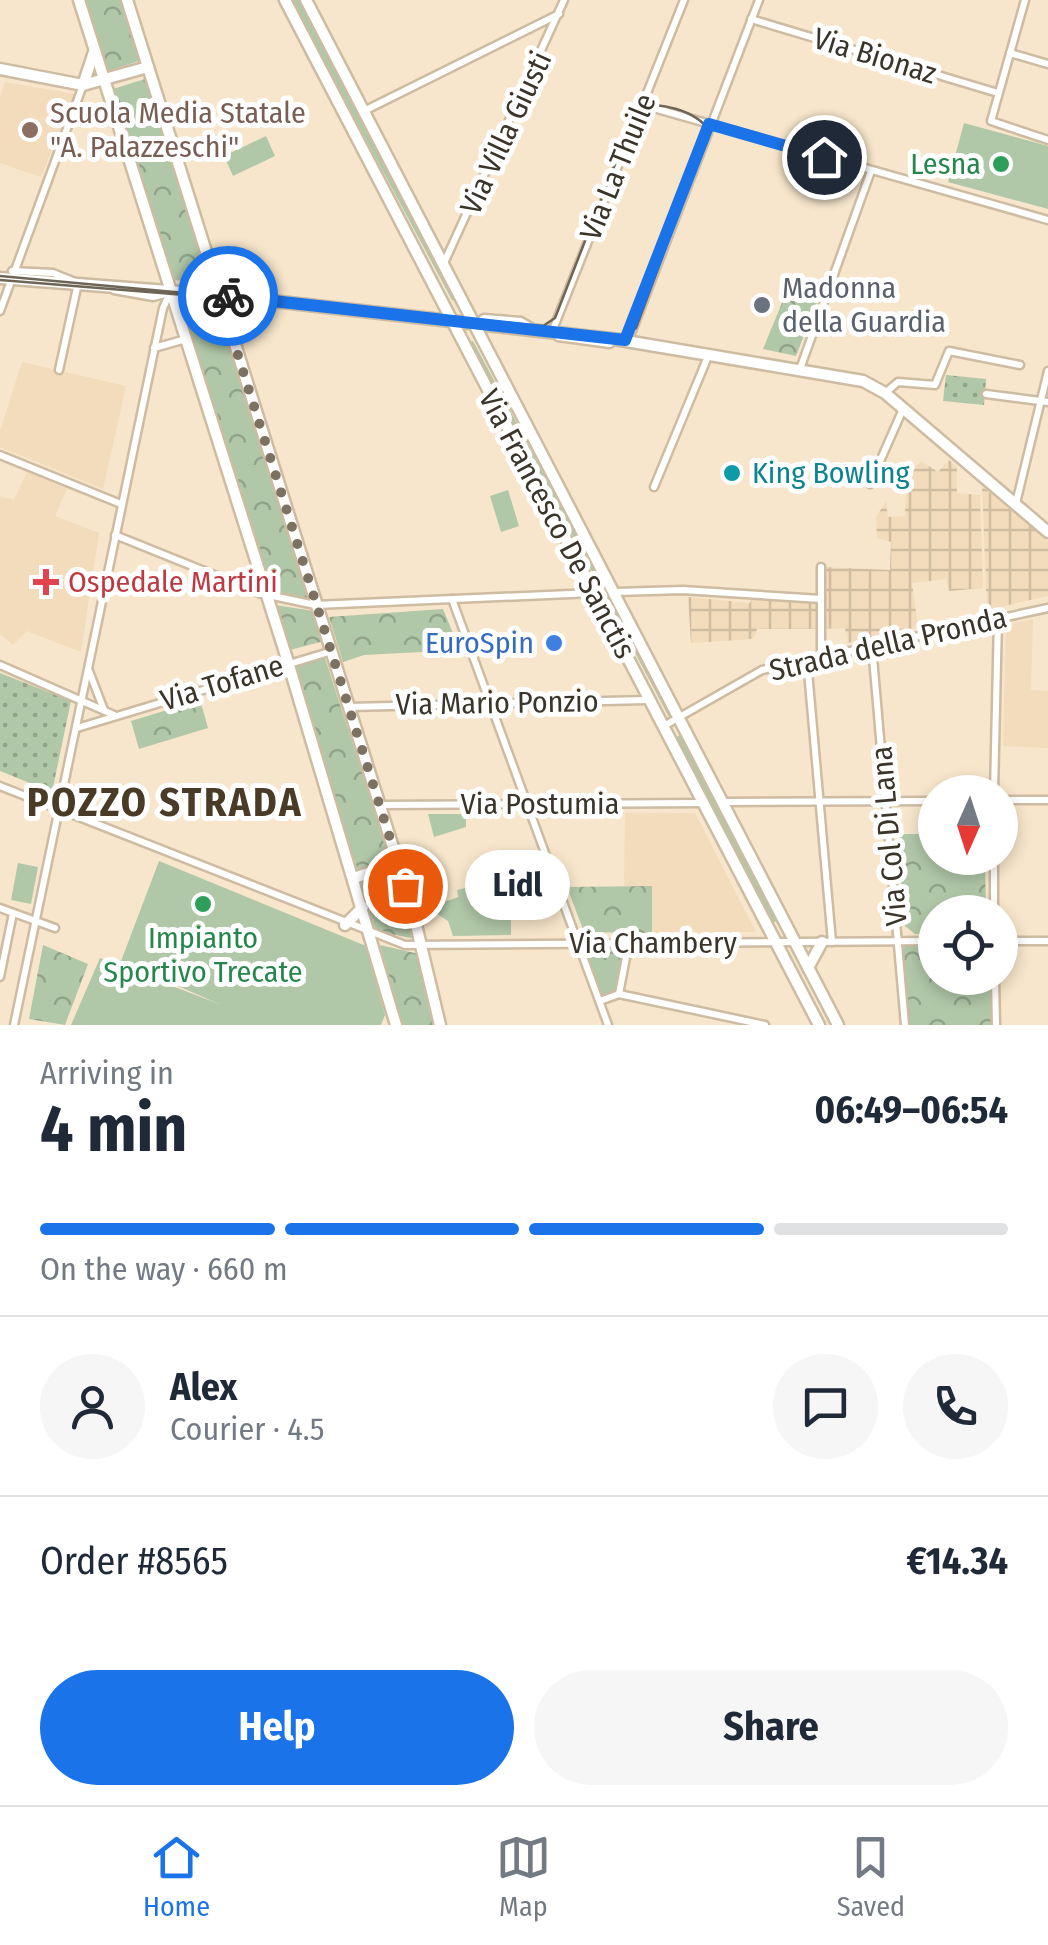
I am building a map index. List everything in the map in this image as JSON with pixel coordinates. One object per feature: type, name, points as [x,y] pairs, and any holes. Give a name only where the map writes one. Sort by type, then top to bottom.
[{"type":"street","points":[[79,0],[364,907],[396,1025]]},
{"type":"street","points":[[127,0],[424,946],[440,1025]]},
{"type":"street","name":"Via Francesco De Sanctis","points":[[285,0],[819,1025]]},
{"type":"street","name":"Via Francesco De Sanctis","points":[[306,0],[838,1025]]},
{"type":"street","name":"Via Villa Giusti","points":[[444,263],[564,0]]},
{"type":"street","name":"Via La Thuile","points":[[551,333],[684,0]]},
{"type":"street","points":[[625,340],[759,0]]},
{"type":"street","points":[[1024,0],[991,121],[1048,140]]},
{"type":"street","points":[[364,111],[560,14]]},
{"type":"street","name":"Via Bionaz","points":[[751,19],[998,93]]},
{"type":"street","points":[[0,310],[7,275],[94,52]]},
{"type":"street","points":[[1010,53],[1048,64]]},
{"type":"street","points":[[0,69],[83,86],[148,67]]},
{"type":"street","points":[[642,105],[1048,220]]},
{"type":"street","points":[[800,369],[871,171]]},
{"type":"street","points":[[7,275],[625,340],[862,381],[885,393],[1048,532]]},
{"type":"street","points":[[59,370],[78,283]]},
{"type":"street","points":[[14,1025],[154,348],[171,292]]},
{"type":"street","points":[[537,331],[599,343],[625,340]]},
{"type":"street","points":[[154,348],[186,339]]},
{"type":"street","points":[[885,393],[898,382],[935,384],[950,350],[1020,364]]},
{"type":"street","points":[[654,487],[709,353]]},
{"type":"street","points":[[1016,504],[1044,401],[1048,371]]},
{"type":"street","points":[[986,394],[1044,401]]},
{"type":"street","points":[[870,484],[903,408]]},
{"type":"street","points":[[0,455],[121,504]]},
{"type":"street","points":[[115,535],[267,596],[315,605],[593,593]]},
{"type":"street","points":[[820,567],[821,657]]},
{"type":"street","name":"Via Francesco De Sanctis","points":[[616,592],[683,590],[821,599]]},
{"type":"street","points":[[452,599],[608,1025]]},
{"type":"street","name":"Strada della Pronda","points":[[679,716],[762,670],[1048,608]]},
{"type":"street","points":[[994,775],[998,619]]},
{"type":"street","name":"Via Col Di Lana","points":[[872,646],[905,1025]]},
{"type":"street","name":"Via Tofane","points":[[77,728],[329,652]]},
{"type":"street","points":[[807,660],[827,942],[808,968]]},
{"type":"street","points":[[0,664],[115,715]]},
{"type":"street","points":[[88,668],[104,712]]},
{"type":"street","name":"Via Mario Ponzio","points":[[347,707],[648,700]]},
{"type":"street","points":[[662,727],[679,716]]},
{"type":"street","name":"Via Chambery","points":[[0,786],[372,936],[424,946],[918,942]]},
{"type":"street","points":[[1018,800],[1048,800]]},
{"type":"street","points":[[724,802],[918,801]]},
{"type":"street","name":"Via Postumia","points":[[378,805],[702,803]]},
{"type":"street","points":[[354,878],[397,863]]},
{"type":"street","points":[[345,925],[364,907]]},
{"type":"street","points":[[0,908],[55,928]]},
{"type":"street","points":[[0,978],[12,912]]},
{"type":"street","points":[[1018,941],[1048,940]]},
{"type":"street","points":[[620,994],[630,942]]},
{"type":"street","points":[[600,1001],[620,994],[765,1025]]},
{"type":"street","points":[[995,995],[996,1025]]},
{"type":"shaded area","name":"Scuola Media Statale \"A. Palazzeschi\"","points":[[5,82],[75,94],[41,177],[0,163],[0,97]]},
{"type":"shaded area","points":[[22,362],[126,386],[103,489],[0,447],[0,431]]},
{"type":"shaded area","points":[[949,460],[957,467],[957,493],[980,495],[983,588],[949,591],[946,579],[912,583],[918,627],[848,643],[845,628],[823,629],[823,567],[890,570],[891,542],[877,538],[876,517],[886,501],[888,517],[905,516],[906,476],[921,461],[938,472]]},
{"type":"shaded area","name":"Ospedale Martini","points":[[27,472],[67,489],[55,516],[99,533],[81,652],[27,631],[13,645],[0,634],[0,496],[14,500]]},
{"type":"shaded area","points":[[982,486],[1048,541],[1048,596],[987,610]]},
{"type":"shaded area","points":[[688,597],[750,603],[752,598],[819,601],[819,629],[757,629],[753,639],[691,643]]},
{"type":"shaded area","points":[[1033,619],[1031,690],[1048,691],[1048,748],[1003,746],[1006,625]]},
{"type":"shaded area","points":[[625,813],[695,813],[756,932],[652,933],[652,887],[624,886]]},
{"type":"green space","points":[[86,0],[124,0],[142,60],[108,71]]},
{"type":"green space","points":[[291,0],[302,0],[458,301],[452,300]]},
{"type":"green space","points":[[148,78],[209,283],[173,280],[113,89]]},
{"type":"green space","name":"Lesna","points":[[964,123],[1048,146],[1048,209],[948,182]]},
{"type":"green space","points":[[266,136],[275,156],[233,176],[224,156]]},
{"type":"green space","points":[[793,276],[824,285],[796,356],[763,349]]},
{"type":"green space","points":[[181,305],[220,308],[310,600],[271,591]]},
{"type":"green space","points":[[473,341],[672,715],[669,717],[470,342]]},
{"type":"green space","points":[[946,375],[986,379],[984,405],[943,401]]},
{"type":"green space","points":[[508,490],[519,526],[501,532],[490,496]]},
{"type":"green space","points":[[275,605],[314,611],[324,641],[290,650]]},
{"type":"green space","points":[[443,609],[460,650],[364,655],[343,662],[329,617]]},
{"type":"green space","points":[[324,655],[416,939],[376,931],[295,665]]},
{"type":"green space","points":[[0,673],[71,701],[52,792],[0,771]]},
{"type":"green space","points":[[200,700],[208,728],[139,749],[131,721]]},
{"type":"green space","points":[[682,734],[779,920],[772,923],[675,738]]},
{"type":"green space","points":[[428,814],[466,814],[466,827],[434,837]]},
{"type":"green space","points":[[897,834],[918,834],[918,875],[985,875],[986,895],[918,895],[918,934],[905,926]]},
{"type":"green space","name":"Impianto Sportivo Trecate","points":[[159,861],[366,946],[385,1015],[381,1025],[71,1025],[100,958],[219,1004],[121,961]]},
{"type":"green space","points":[[18,863],[38,867],[31,904],[11,900]]},
{"type":"green space","points":[[652,886],[652,933],[584,932],[567,887]]},
{"type":"green space","points":[[465,888],[465,892],[511,891],[511,935],[453,936],[448,921],[434,912],[423,915],[422,910],[458,897],[457,890]]},
{"type":"green space","points":[[918,941],[918,995],[995,995],[996,1025],[905,1025],[899,942]]},
{"type":"green space","points":[[579,942],[629,942],[619,994],[600,1001]]},
{"type":"green space","points":[[43,945],[88,964],[65,1025],[29,1019]]},
{"type":"green space","points":[[380,945],[419,954],[435,1025],[403,1025]]},
{"type":"tram line","points":[[0,276],[543,326],[555,318],[637,108],[655,105],[676,109],[696,118],[709,131],[636,328],[617,341],[210,297],[0,280]]},
{"type":"way so far","points":[[228,296],[219,295],[405,886]]},
{"type":"place","name":"Scuola Media Statale \"A. Palazzeschi\"","points":[[30,130]]},
{"type":"place","name":"Lesna","points":[[1001,164]]},
{"type":"place","name":"Madonna della Guardia","points":[[762,305]]},
{"type":"place","name":"King Bowling","points":[[732,473]]},
{"type":"place","name":"Ospedale Martini","points":[[46,582]]},
{"type":"place","name":"EuroSpin","points":[[554,643]]},
{"type":"place","name":"Lidl","points":[[405,886]]},
{"type":"place","name":"Impianto Sportivo Trecate","points":[[203,904]]},
{"type":"district","name":"POZZO STRADA","points":[[165,803]]},
{"type":"route","points":[[228,296],[625,340],[632,331],[709,124],[824,157]]}]
